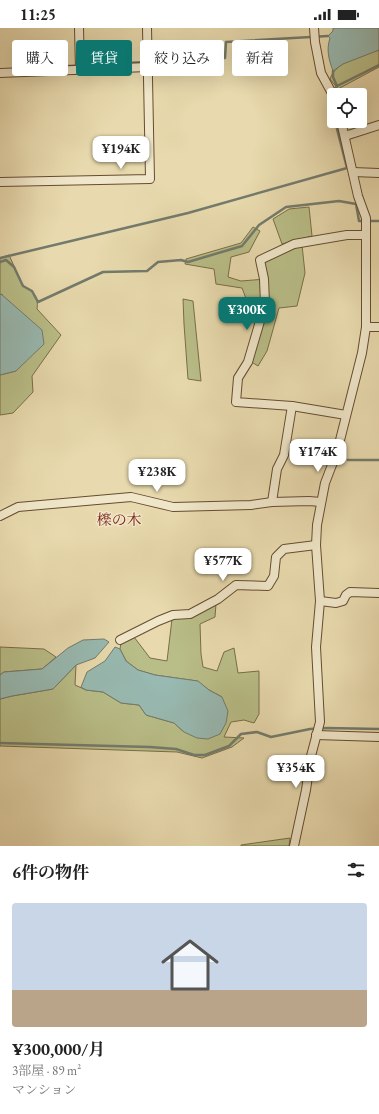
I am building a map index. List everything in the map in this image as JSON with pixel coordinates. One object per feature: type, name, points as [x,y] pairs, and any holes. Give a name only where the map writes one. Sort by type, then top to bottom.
[{"type":"street","points":[[79,28],[79,40]]},
{"type":"street","points":[[146,28],[146,40]]},
{"type":"street","points":[[315,34],[321,73],[329,88]]},
{"type":"street","points":[[0,73],[76,65]]},
{"type":"street","points":[[0,182],[150,179],[147,76]]},
{"type":"street","points":[[344,136],[379,126]]},
{"type":"street","points":[[294,846],[316,735],[320,722],[316,647],[320,601],[316,545],[317,525],[325,483],[337,452],[362,353],[366,327],[366,222],[358,196],[342,128]]},
{"type":"street","points":[[353,172],[379,173]]},
{"type":"street","points":[[346,415],[292,406],[236,402],[238,378],[248,362],[265,304],[264,279],[260,260],[294,244],[347,235],[366,235]]},
{"type":"street","points":[[366,327],[379,327]]},
{"type":"street","points":[[272,502],[277,469],[284,455],[292,406]]},
{"type":"street","points":[[0,516],[18,507],[131,497],[173,507],[251,505],[272,502],[321,502]]},
{"type":"street","points":[[120,640],[158,621],[173,616],[190,614],[218,598],[236,585],[268,586],[274,576],[276,557],[284,549],[316,545]]},
{"type":"street","points":[[320,601],[336,603],[343,601],[346,595],[350,592],[379,593]]},
{"type":"street","points":[[316,735],[379,737]]},
{"type":"green space","points":[[379,50],[379,67],[337,88],[330,79],[333,73],[344,63]]},
{"type":"green space","points":[[309,207],[312,236],[282,244],[273,219],[289,209]]},
{"type":"green space","points":[[253,227],[260,231],[249,252],[231,257],[228,277],[241,281],[266,279],[262,261],[302,245],[305,273],[297,306],[279,308],[267,351],[258,366],[247,359],[263,303],[247,301],[242,288],[216,284],[214,269],[185,264],[186,259],[241,243]]},
{"type":"green space","points":[[9,255],[23,286],[30,290],[36,297],[37,309],[61,335],[32,376],[33,392],[13,413],[0,415],[0,375],[16,371],[2,294],[0,295],[0,258]]},
{"type":"green space","points":[[183,299],[193,301],[201,381],[188,379]]},
{"type":"green space","points":[[216,604],[215,617],[200,624],[203,667],[217,671],[224,652],[234,648],[238,673],[259,671],[259,714],[254,723],[244,720],[231,722],[224,737],[244,738],[232,747],[202,758],[177,752],[0,746],[0,699],[53,689],[76,665],[75,685],[86,690],[103,692],[121,703],[139,705],[146,715],[174,723],[184,732],[222,697],[197,681],[155,675],[138,670],[126,661],[120,649],[121,642],[134,637],[150,658],[167,661],[172,619]]},
{"type":"green space","points":[[0,647],[44,649],[56,657],[42,669],[4,672],[0,675]]},
{"type":"green space","points":[[290,838],[289,846],[241,846],[241,845]]},
{"type":"water","points":[[333,28],[379,28],[379,50],[343,64],[333,71],[328,55],[330,38],[328,36],[333,31]]},
{"type":"water","points":[[1,294],[42,330],[44,344],[16,371],[0,375],[0,295]]},
{"type":"water","points":[[104,639],[109,642],[95,658],[76,665],[53,689],[0,699],[0,675],[4,672],[42,669],[68,648],[83,640]]},
{"type":"water","points":[[115,647],[120,649],[126,661],[138,670],[155,675],[198,681],[209,690],[222,697],[228,711],[226,723],[220,734],[208,739],[197,738],[184,732],[174,723],[146,715],[139,705],[121,703],[103,692],[86,690],[81,687],[87,672],[105,661]]},
{"type":"waterway","points":[[68,66],[225,58],[226,42],[328,36]]},
{"type":"waterway","points":[[333,71],[333,77],[337,86],[379,65]]},
{"type":"waterway","points":[[0,258],[188,213],[347,168],[337,128]]},
{"type":"waterway","points":[[0,262],[6,260],[14,267],[23,286],[32,291],[38,302],[103,272],[147,271],[158,262],[181,260],[188,262],[242,246],[259,225],[286,207],[339,201],[356,204],[359,221],[379,221]]},
{"type":"waterway","points":[[348,460],[379,460]]},
{"type":"waterway","points":[[0,743],[150,747],[176,749],[194,755],[205,755],[229,746],[241,734],[257,732],[271,737],[310,729],[379,729]]},
{"type":"district","name":"檪の木","points":[[119,519]]}]
